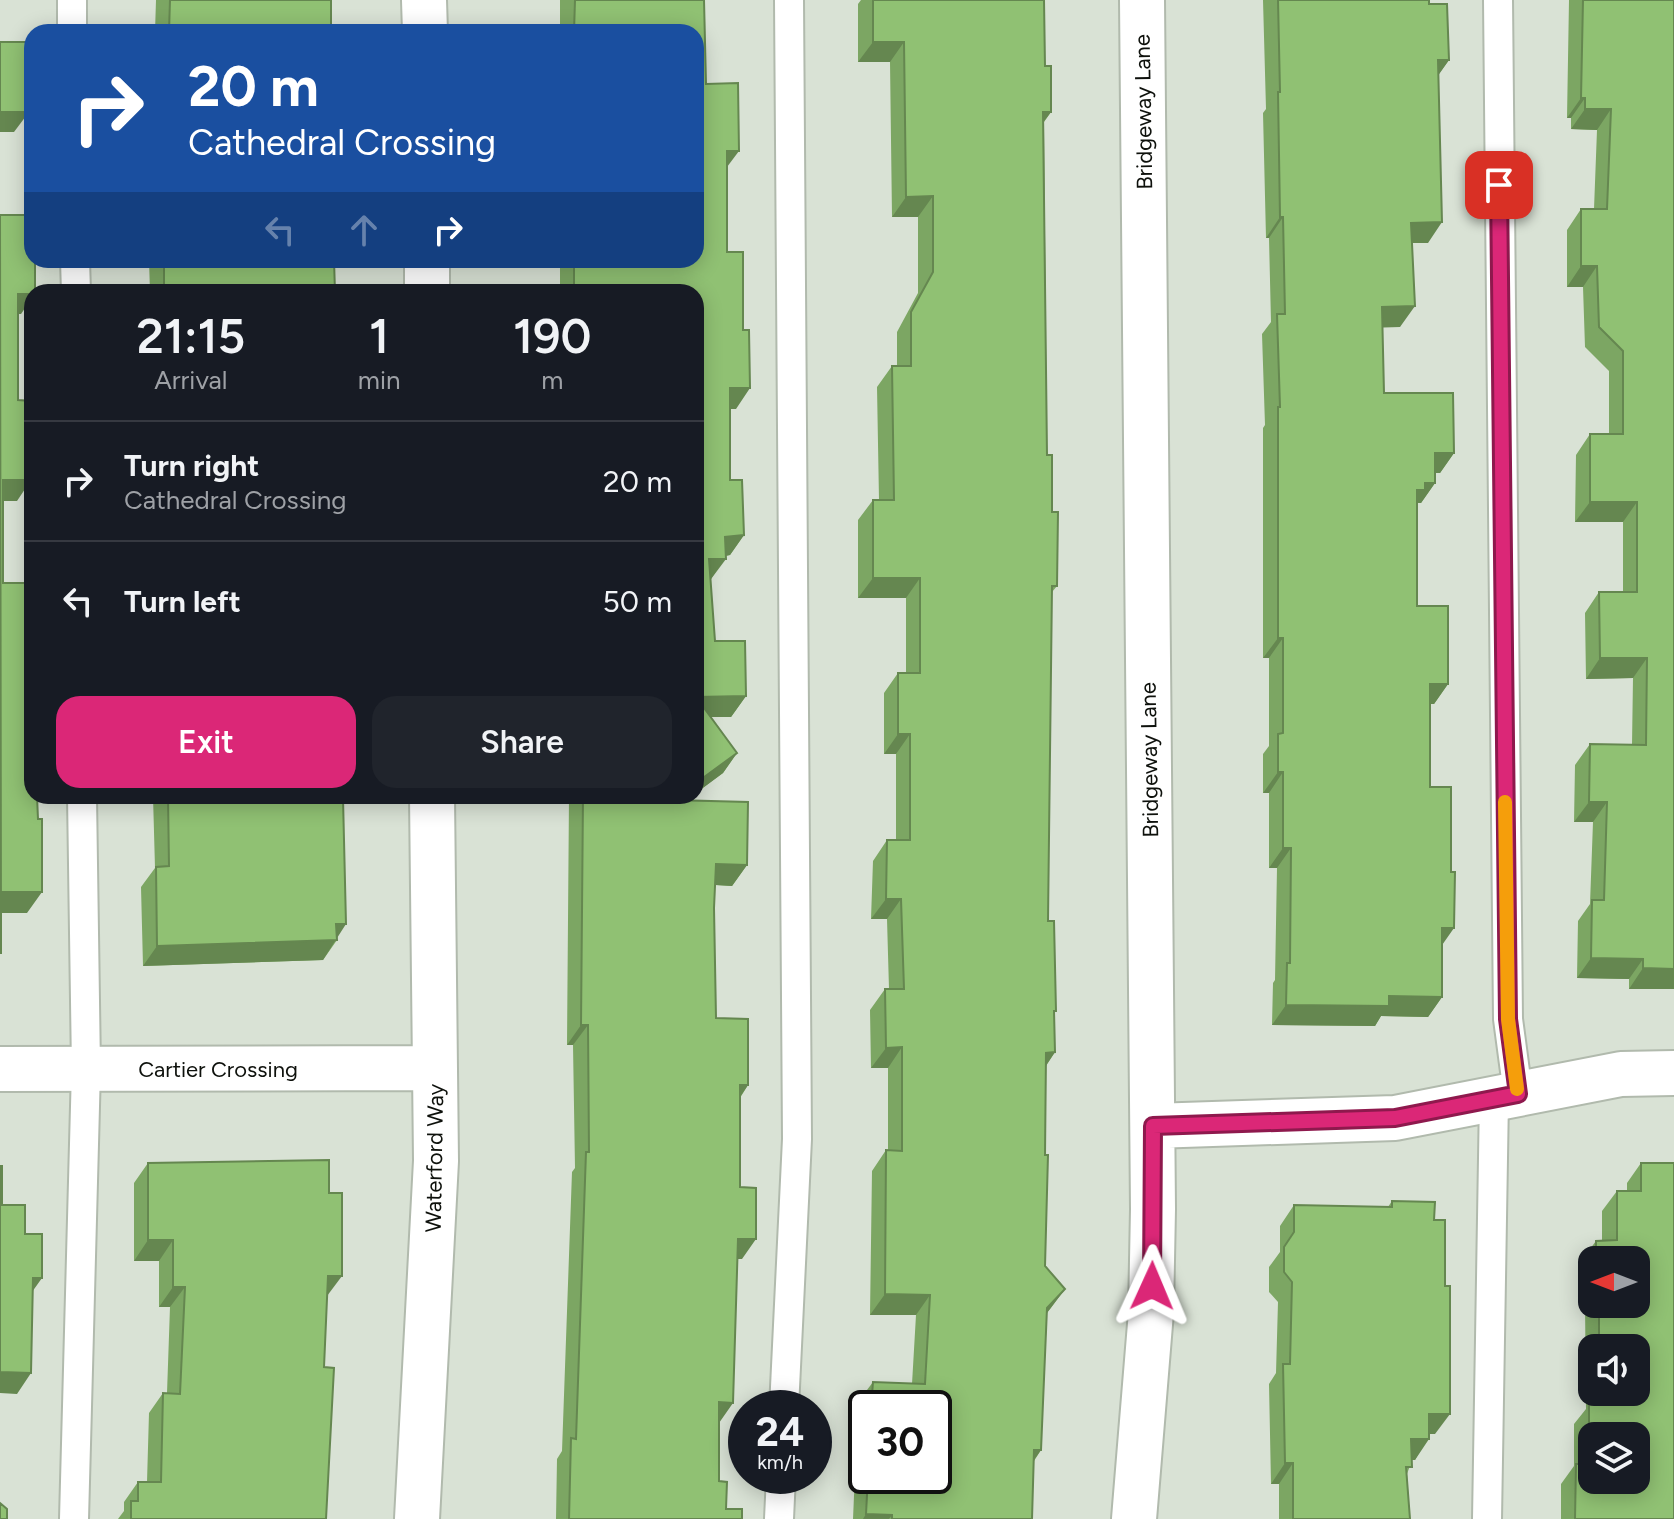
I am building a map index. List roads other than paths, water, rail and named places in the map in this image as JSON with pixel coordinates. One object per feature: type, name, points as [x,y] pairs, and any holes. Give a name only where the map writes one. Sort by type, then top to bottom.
[{"type":"street","points":[[424,0],[425,24]]},
{"type":"street","name":"Bridgeway Lane","points":[[1134,1519],[1151,1312],[1153,1126],[1142,0]]},
{"type":"street","name":"Waterford Way","points":[[417,1519],[436,1161],[432,804]]},
{"type":"street","name":"Cartier Crossing","points":[[0,1069],[435,1068]]},
{"type":"street","points":[[1153,1126],[1395,1118],[1621,1074],[1674,1073]]},
{"type":"lane","points":[[72,0],[72,24]]},
{"type":"lane","points":[[785,1390],[797,1139],[789,0]]},
{"type":"lane","points":[[1487,1519],[1508,1019],[1498,0]]},
{"type":"lane","points":[[74,1519],[86,1069],[82,804]]},
{"type":"lane","points":[[779,1519],[780,1494]]}]
